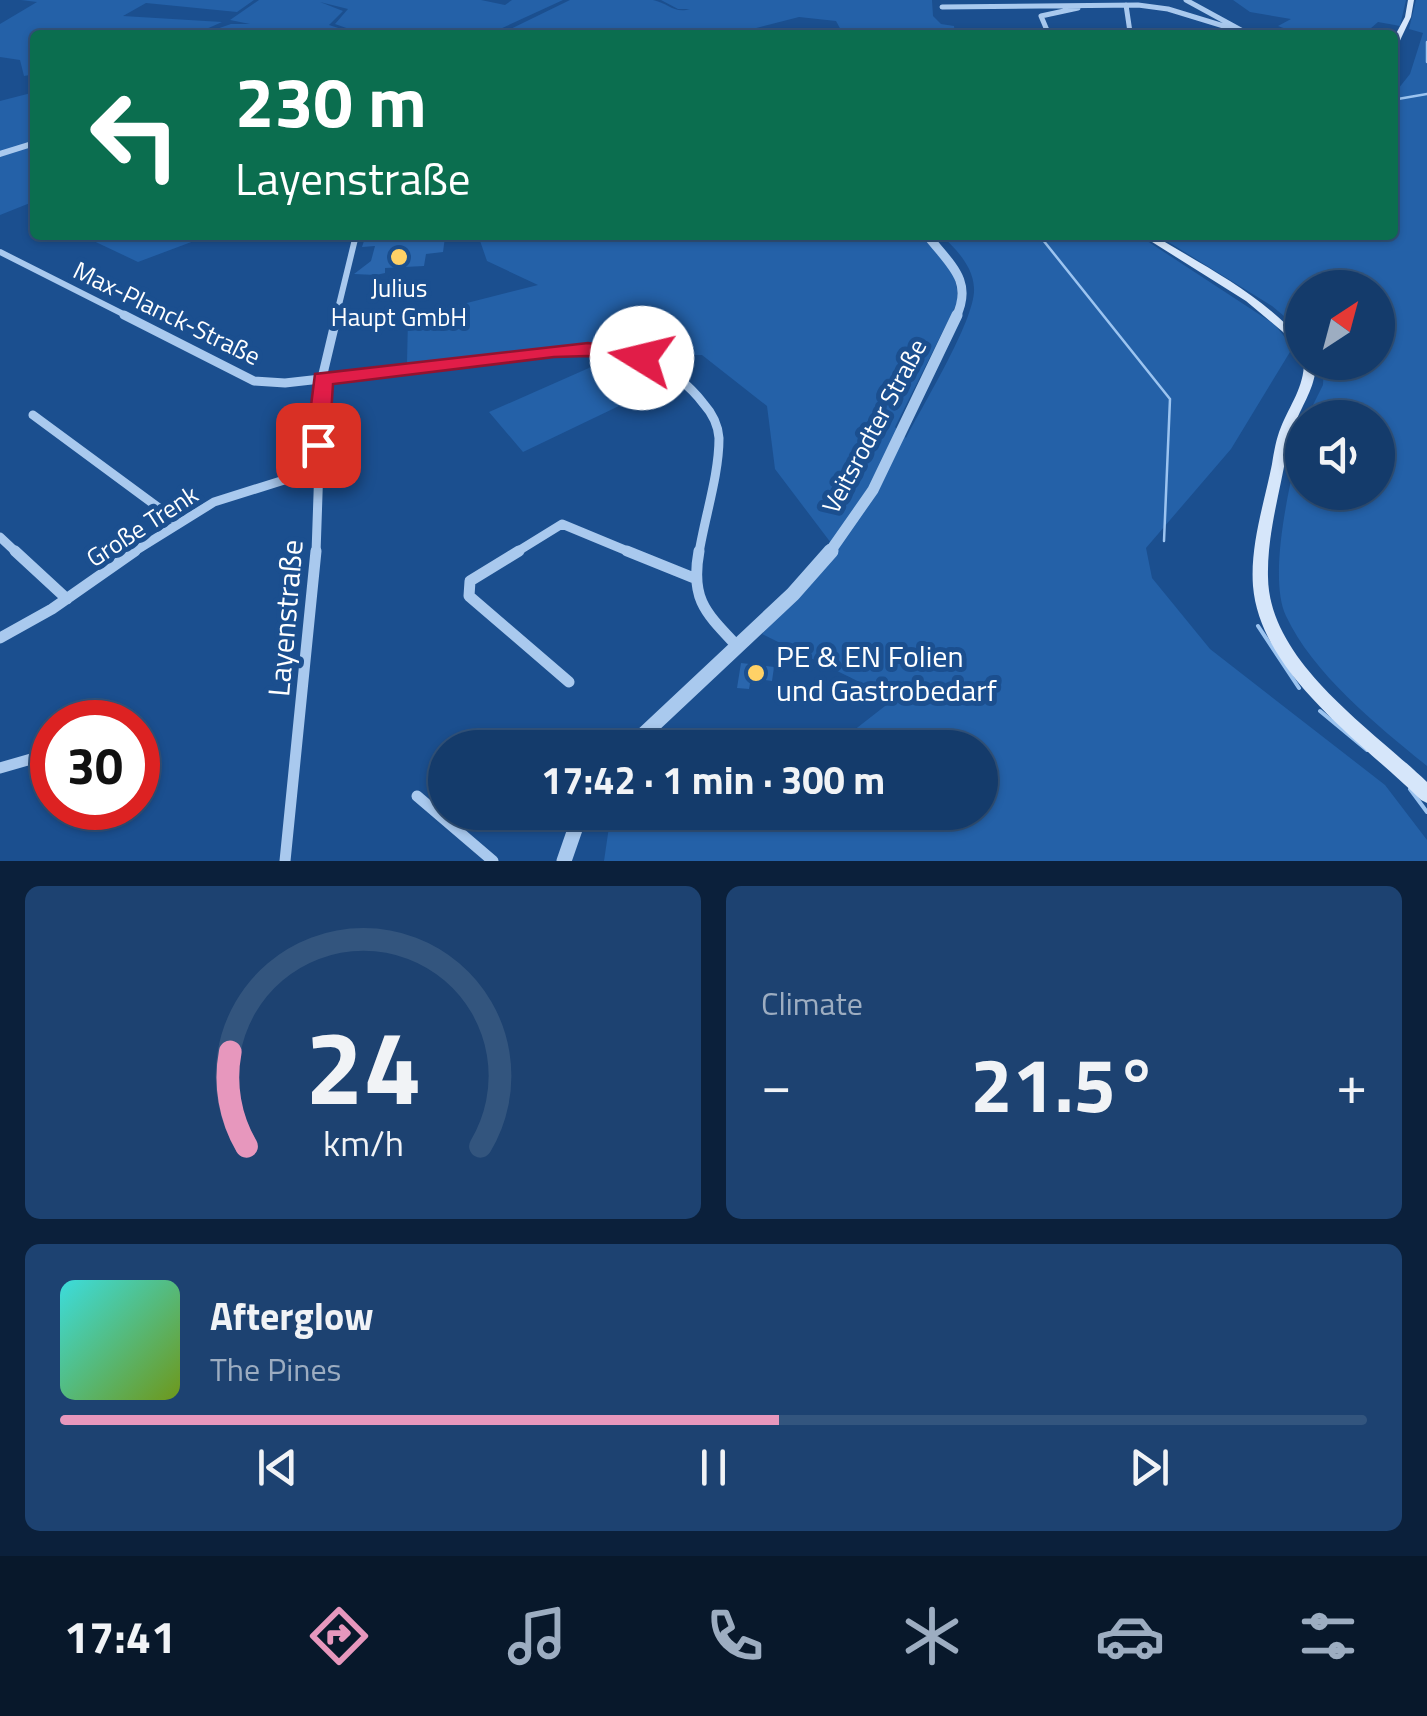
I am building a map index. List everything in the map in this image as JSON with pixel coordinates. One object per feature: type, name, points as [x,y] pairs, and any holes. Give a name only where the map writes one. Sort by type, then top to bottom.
[{"type":"main road","points":[[1398,37],[1408,17],[1410,0]]},
{"type":"main road","points":[[1154,240],[1254,302],[1285,327]]},
{"type":"main road","points":[[1309,380],[1290,419],[1275,478],[1261,572],[1263,605],[1282,643],[1310,682],[1427,794]]},
{"type":"street","points":[[1186,0],[1239,30]]},
{"type":"street","points":[[1126,5],[1130,30]]},
{"type":"street","points":[[942,7],[1126,5],[1189,15],[1237,30]]},
{"type":"street","points":[[1047,30],[1041,16],[1065,13],[1080,6]]},
{"type":"street","points":[[1189,15],[1209,10]]},
{"type":"street","points":[[0,154],[30,145]]},
{"type":"street","name":"Layenstraße","points":[[285,861],[315,590],[322,378],[355,240]]},
{"type":"street","name":"Veitsrodter Straße","points":[[648,730],[793,594],[844,536],[873,490],[966,298],[962,280],[931,240]]},
{"type":"street","name":"Max-Planck-Straße","points":[[0,252],[244,378],[285,383],[322,378]]},
{"type":"street","points":[[322,378],[588,350],[618,352],[665,367],[702,397],[718,435],[694,578],[703,610],[738,646]]},
{"type":"street","points":[[33,415],[178,522]]},
{"type":"street","name":"Große Trenk","points":[[0,638],[68,599],[178,522],[233,494],[316,470]]},
{"type":"street","points":[[569,682],[469,596],[470,581],[562,524],[694,578]]},
{"type":"street","points":[[0,537],[68,599]]},
{"type":"street","points":[[0,768],[30,759]]},
{"type":"street","points":[[416,796],[492,861]]},
{"type":"street","points":[[564,861],[575,830]]},
{"type":"shaded area","points":[[21,0],[254,0],[237,12],[146,3],[123,16],[222,22],[204,30],[30,30],[30,75],[24,76],[20,60],[0,57],[0,24],[37,2]]},
{"type":"shaded area","points":[[259,0],[481,0],[505,5],[512,0],[563,0],[498,30],[352,30],[335,24],[348,9],[320,2],[343,11],[329,25],[344,30],[214,30],[231,24],[250,24],[230,20]]},
{"type":"shaded area","points":[[570,0],[653,0],[675,9],[684,10],[690,9],[678,9],[661,0],[932,0],[933,16],[941,24],[954,26],[954,30],[841,30],[836,21],[799,17],[748,30],[508,30]]},
{"type":"shaded area","points":[[1233,0],[1406,0],[1400,26],[1378,22],[1369,30],[1289,30],[1278,26],[1291,19],[1250,12]]},
{"type":"shaded area","points":[[1416,0],[1427,0],[1427,766],[1368,716],[1313,658],[1286,616],[1279,576],[1286,510],[1395,510],[1395,400],[1316,400],[1323,380],[1395,380],[1395,270],[1285,270],[1285,317],[1165,240],[1398,240],[1398,89],[1410,74],[1423,33],[1409,29]]},
{"type":"shaded area","points":[[30,93],[30,203],[0,215],[0,101]]},
{"type":"shaded area","points":[[92,240],[197,240],[138,262]]},
{"type":"shaded area","points":[[480,240],[926,240],[952,274],[957,303],[895,427],[906,438],[958,341],[972,302],[971,272],[946,240],[1146,240],[1274,324],[1285,337],[1285,360],[1231,449],[1146,548],[1152,578],[1210,649],[1385,785],[1427,840],[1427,861],[604,861],[609,830],[998,830],[998,730],[854,730],[894,699],[762,634],[836,556],[831,543],[775,469],[767,406],[702,355],[682,355],[667,362],[612,346],[578,344],[407,363],[408,318],[538,285],[487,261]]},
{"type":"shaded area","points":[[607,360],[644,394],[523,452],[489,412]]},
{"type":"building","name":"Julius Haupt GmbH","points":[[364,240],[445,240],[443,252],[426,254],[424,266],[385,268],[385,273],[376,275],[354,274],[371,261],[375,246],[362,247]]},
{"type":"building","name":"PE & EN Folien und Gastrobedarf","points":[[741,663],[774,667],[772,681],[751,678],[749,689],[737,688]]},
{"type":"waterway","points":[[1427,42],[1427,62]]},
{"type":"waterway","points":[[1398,99],[1427,94]]},
{"type":"waterway","points":[[1043,240],[1170,399],[1164,541]]},
{"type":"waterway","points":[[1258,626],[1299,688]]},
{"type":"waterway","points":[[1320,711],[1367,750]]},
{"type":"waterway","points":[[1410,789],[1427,812]]},
{"type":"place","name":"Julius Haupt GmbH","points":[[399,257]]},
{"type":"place","name":"PE & EN Folien und Gastrobedarf","points":[[756,673]]},
{"type":"route","points":[[318,445],[322,378],[554,351],[618,352],[642,358]]}]
